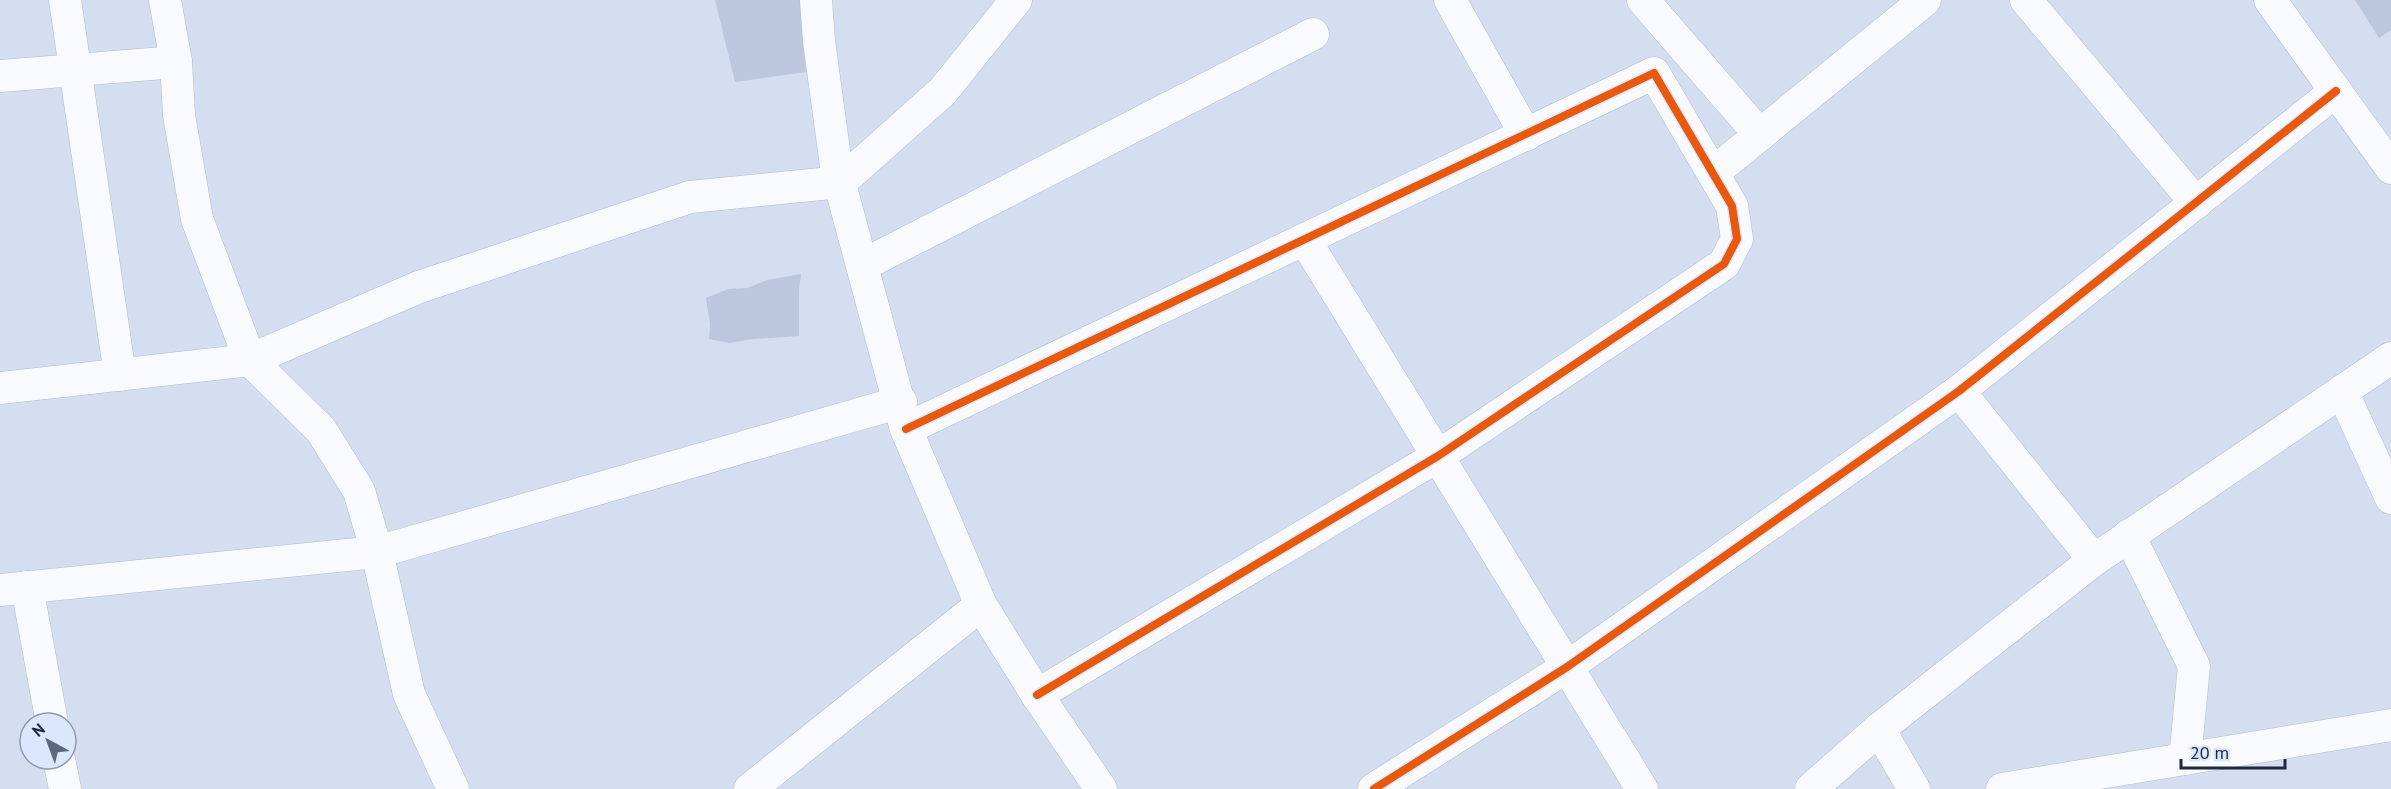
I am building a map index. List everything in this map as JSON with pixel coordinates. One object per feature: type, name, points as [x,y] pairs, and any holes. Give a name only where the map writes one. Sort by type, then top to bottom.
[{"type":"street","points":[[65,0],[120,375]]},
{"type":"street","points":[[165,0],[176,62],[179,116],[197,219],[250,360],[321,430],[359,491],[377,552],[409,694],[453,789]]},
{"type":"street","points":[[816,0],[819,41],[837,173],[904,415],[981,605],[1037,695],[1101,789]]},
{"type":"street","points":[[0,388],[250,360],[419,287],[690,197],[841,182],[943,91],[1016,0]]},
{"type":"street","points":[[1450,0],[1526,135]]},
{"type":"street","points":[[1643,0],[1760,135]]},
{"type":"street","points":[[1713,173],[1925,0]]},
{"type":"street","points":[[2026,0],[2196,203]]},
{"type":"street","points":[[2270,0],[2391,168]]},
{"type":"street","points":[[863,265],[1312,34]]},
{"type":"street","points":[[0,76],[176,62]]},
{"type":"street","points":[[49,711],[13,588],[377,552],[904,415],[1305,240],[1654,73],[1732,206],[1737,239],[1724,264],[1438,456],[1037,695]]},
{"type":"street","points":[[1374,789],[1567,667],[1959,391],[2336,92]]},
{"type":"street","points":[[1305,240],[1642,789]]},
{"type":"street","points":[[1811,789],[1879,729],[2094,560],[2391,358]]},
{"type":"street","points":[[1959,391],[2094,560]]},
{"type":"street","points":[[2342,391],[2391,498]]},
{"type":"street","points":[[2129,536],[2194,666],[2185,759]]},
{"type":"street","points":[[759,786],[981,605]]},
{"type":"street","points":[[2002,789],[2391,725]]},
{"type":"street","points":[[1879,729],[1914,789]]},
{"type":"street","points":[[61,771],[65,789]]},
{"type":"building","points":[[715,0],[801,0],[806,72],[735,82]]},
{"type":"building","points":[[2355,0],[2391,0],[2391,30],[2379,38]]},
{"type":"building","points":[[801,274],[799,336],[729,343],[709,339],[710,324],[706,298],[728,289],[747,288],[767,280]]},
{"type":"cycle path","points":[[906,429],[1654,73],[1732,206],[1737,239],[1724,264],[1438,456],[1037,695]]},
{"type":"cycle path","points":[[1374,789],[1567,667],[1959,391],[2336,91]]}]
